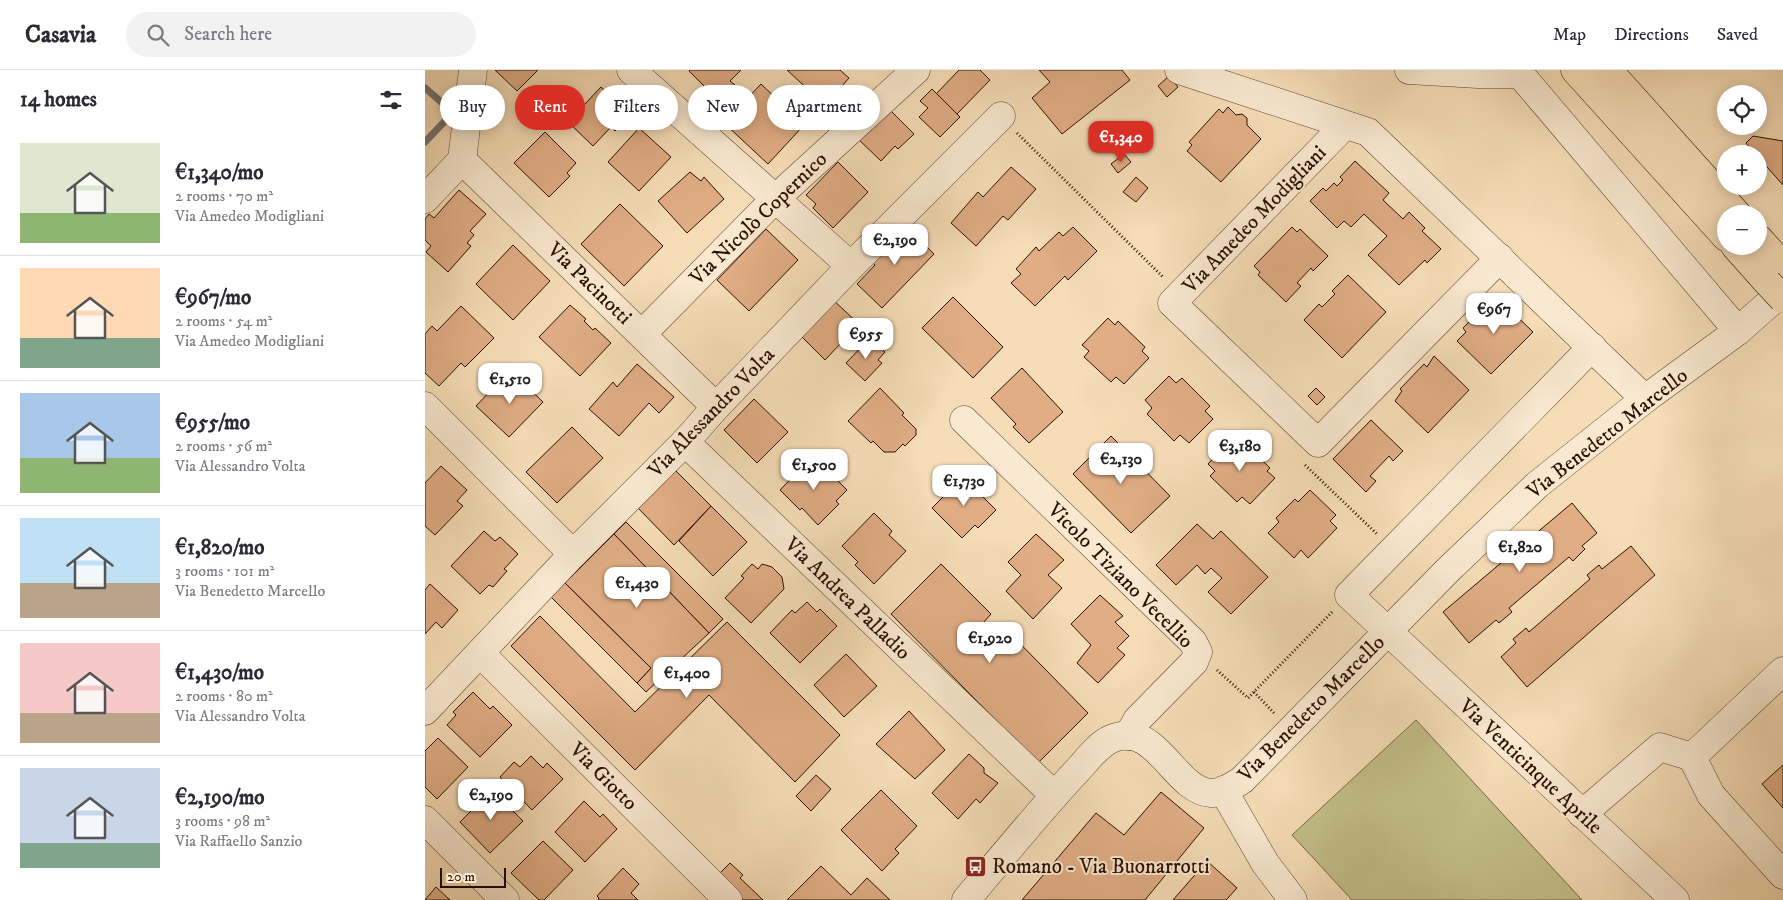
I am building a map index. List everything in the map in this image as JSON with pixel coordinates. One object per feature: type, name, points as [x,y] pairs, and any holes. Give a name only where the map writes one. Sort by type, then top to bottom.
[{"type":"highway","points":[[1575,70],[1717,227]]},
{"type":"highway","points":[[1608,70],[1729,205]]},
{"type":"highway","points":[[1745,255],[1779,285]]},
{"type":"highway","points":[[1766,255],[1779,285]]},
{"type":"street","points":[[425,199],[462,160],[473,70]]},
{"type":"street","points":[[631,70],[851,266]]},
{"type":"street","name":"Via Amedeo Modigliani","points":[[1179,70],[1368,132],[1645,399]]},
{"type":"street","points":[[1409,70],[1478,74],[1520,74],[1737,331]]},
{"type":"street","name":"Via Nicolò Copernico","points":[[642,334],[900,75]]},
{"type":"street","name":"Via Alessandro Volta","points":[[425,712],[573,554],[685,442],[851,266],[1001,116]]},
{"type":"street","name":"Via Amedeo Modigliani","points":[[1318,443],[1171,304],[1345,126]]},
{"type":"street","name":"Via Pacinotti","points":[[462,160],[716,407]]},
{"type":"street","points":[[1318,443],[1500,258]]},
{"type":"street","name":"Via Benedetto Marcello","points":[[1223,790],[1243,780],[1447,571],[1537,485],[1645,399],[1737,331],[1779,285]]},
{"type":"street","points":[[1388,631],[1349,595],[1592,347]]},
{"type":"street","points":[[425,406],[573,554]]},
{"type":"street","name":"Vicolo Tiziano Vecellio","points":[[964,420],[1193,642],[1198,652],[1194,662],[1137,720],[1128,736]]},
{"type":"street","name":"Via Andrea Palladio","points":[[685,442],[1054,795]]},
{"type":"street","name":"Via Venticinque Aprile","points":[[1388,631],[1675,900]]},
{"type":"street","name":"Via Giotto","points":[[480,653],[728,900]]},
{"type":"street","points":[[1692,757],[1783,671]]},
{"type":"street","points":[[966,900],[1054,795],[1100,746],[1112,739],[1128,736],[1142,738],[1195,788],[1212,794],[1223,790],[1265,863],[1293,900]]},
{"type":"street","points":[[1582,814],[1660,747],[1692,757],[1711,795],[1783,875]]},
{"type":"street","points":[[425,820],[505,900]]},
{"type":"path","points":[[1001,116],[1180,294]]},
{"type":"path","points":[[1318,443],[1301,461],[1393,550]]},
{"type":"path","points":[[1198,652],[1248,698],[1349,595]]},
{"type":"shaded area","points":[[1416,720],[1582,900],[1352,900],[1292,835]]},
{"type":"building","points":[[495,70],[538,70],[523,85],[515,85],[515,89]]},
{"type":"building","points":[[741,70],[730,81],[735,85],[703,85],[689,71]]},
{"type":"building","points":[[787,70],[840,70],[849,78],[843,85],[803,85]]},
{"type":"building","points":[[959,70],[980,70],[990,80],[957,114],[936,94]]},
{"type":"building","points":[[1039,70],[1122,70],[1130,80],[1062,134],[1032,98],[1050,82]]},
{"type":"building","points":[[1169,76],[1178,87],[1167,97],[1158,86]]},
{"type":"building","points":[[761,84],[767,90],[767,130],[799,130],[768,164],[732,130],[757,130],[757,88]]},
{"type":"building","points":[[932,89],[960,117],[940,137],[919,117],[928,108],[920,101]]},
{"type":"building","points":[[595,93],[595,130],[608,130],[593,146],[576,130],[585,130],[585,104]]},
{"type":"building","points":[[1228,107],[1236,115],[1242,114],[1247,118],[1247,125],[1261,139],[1221,182],[1187,151],[1192,145],[1189,142],[1219,109],[1223,113]]},
{"type":"building","points":[[888,108],[914,134],[898,149],[895,146],[881,161],[858,139],[867,130],[880,130],[880,116]]},
{"type":"building","points":[[637,130],[641,130],[671,157],[639,191],[608,162]]},
{"type":"building","points":[[545,132],[576,163],[567,173],[570,176],[549,197],[514,163]]},
{"type":"building","points":[[1753,136],[1783,141],[1783,185],[1767,167],[1767,145],[1748,145],[1746,143]]},
{"type":"building","points":[[1124,154],[1131,162],[1118,173],[1111,164]]},
{"type":"building","points":[[1355,161],[1389,193],[1383,200],[1403,219],[1409,212],[1425,228],[1422,231],[1441,249],[1427,263],[1425,260],[1399,285],[1368,255],[1387,236],[1364,214],[1351,227],[1344,221],[1337,228],[1310,201],[1323,188],[1326,191],[1334,183],[1337,186],[1343,180],[1340,177]]},
{"type":"building","points":[[838,162],[868,192],[833,228],[813,208],[816,204],[806,195]]},
{"type":"building","points":[[1011,167],[1036,189],[1008,220],[1003,216],[976,246],[951,223],[978,192],[983,197]]},
{"type":"building","points":[[690,172],[701,181],[704,177],[724,199],[687,233],[658,201]]},
{"type":"building","points":[[1136,177],[1148,188],[1136,202],[1123,192]]},
{"type":"building","points":[[459,190],[486,214],[470,231],[474,235],[467,243],[471,246],[448,272],[426,252],[431,246],[425,240],[425,219],[429,214],[434,218]]},
{"type":"building","points":[[620,204],[663,246],[624,286],[581,244]]},
{"type":"building","points":[[904,225],[934,254],[882,308],[857,284],[875,265],[870,260]]},
{"type":"building","points":[[1073,227],[1097,251],[1068,280],[1065,276],[1035,306],[1011,283],[1021,274],[1016,269],[1036,247],[1039,251],[1059,232],[1063,236]]},
{"type":"building","points":[[1292,227],[1297,232],[1300,229],[1328,256],[1313,271],[1311,268],[1297,283],[1301,286],[1286,302],[1258,275],[1260,272],[1254,266]]},
{"type":"building","points":[[766,229],[798,260],[749,311],[717,280]]},
{"type":"building","points":[[513,245],[550,281],[513,320],[476,284]]},
{"type":"building","points":[[1348,275],[1386,312],[1342,358],[1304,320],[1319,304],[1322,307],[1335,294],[1332,291]]},
{"type":"building","points":[[953,297],[1003,347],[973,378],[922,328]]},
{"type":"building","points":[[832,299],[859,324],[825,360],[800,335]]},
{"type":"building","points":[[1499,299],[1533,332],[1491,374],[1457,341],[1466,332],[1463,328],[1486,305],[1489,308]]},
{"type":"building","points":[[570,305],[586,319],[584,321],[593,330],[595,328],[611,343],[580,376],[539,337]]},
{"type":"building","points":[[461,306],[494,338],[465,367],[461,363],[439,386],[425,373],[425,334],[432,326],[437,331]]},
{"type":"building","points":[[1108,318],[1115,325],[1118,321],[1145,347],[1142,351],[1149,358],[1124,384],[1116,377],[1111,382],[1084,357],[1089,351],[1082,345]]},
{"type":"building","points":[[870,338],[885,352],[878,360],[882,363],[865,381],[846,363]]},
{"type":"building","points":[[1434,356],[1469,390],[1428,433],[1395,401],[1402,391],[1400,389],[1424,364],[1427,367]]},
{"type":"building","points":[[637,364],[674,397],[659,413],[649,403],[619,436],[589,409],[613,382],[617,387]]},
{"type":"building","points":[[1022,368],[1063,412],[1029,443],[1013,427],[1016,424],[991,398]]},
{"type":"building","points":[[513,373],[543,402],[509,437],[476,406],[494,387],[497,390]]},
{"type":"building","points":[[1169,376],[1176,383],[1182,378],[1210,406],[1205,411],[1213,419],[1189,443],[1180,435],[1174,441],[1147,414],[1152,408],[1145,400]]},
{"type":"building","points":[[880,388],[904,413],[902,415],[916,429],[916,435],[905,446],[903,444],[895,452],[884,452],[873,441],[871,443],[848,421]]},
{"type":"building","points":[[1316,388],[1325,397],[1317,405],[1308,396]]},
{"type":"building","points":[[754,399],[788,432],[757,463],[724,430]]},
{"type":"building","points":[[1371,420],[1403,451],[1393,461],[1389,456],[1370,476],[1376,481],[1366,492],[1333,459]]},
{"type":"building","points":[[572,427],[603,458],[557,503],[526,472]]},
{"type":"building","points":[[1111,436],[1170,496],[1131,533],[1073,474]]},
{"type":"building","points":[[1232,438],[1240,445],[1243,442],[1270,468],[1267,471],[1275,478],[1250,504],[1242,497],[1237,502],[1210,476],[1215,471],[1208,464]]},
{"type":"building","points":[[813,456],[847,490],[836,501],[839,504],[818,525],[802,508],[800,510],[780,490]]},
{"type":"building","points":[[441,466],[467,490],[457,501],[463,506],[435,535],[425,526],[425,483]]},
{"type":"building","points":[[676,471],[711,506],[674,545],[638,508]]},
{"type":"building","points":[[967,473],[983,490],[980,494],[996,510],[978,528],[975,525],[962,538],[932,508]]},
{"type":"building","points":[[1310,490],[1336,515],[1330,521],[1337,528],[1308,558],[1301,550],[1294,558],[1268,533],[1279,522],[1276,518],[1295,499],[1298,502]]},
{"type":"building","points":[[1572,503],[1597,533],[1582,546],[1585,549],[1573,561],[1569,557],[1509,608],[1512,612],[1499,623],[1496,620],[1469,643],[1443,612]]},
{"type":"building","points":[[711,506],[747,542],[713,576],[679,541]]},
{"type":"building","points":[[874,513],[892,531],[889,535],[906,551],[874,584],[855,565],[858,562],[842,546]]},
{"type":"building","points":[[626,522],[723,619],[709,633],[614,534]]},
{"type":"building","points":[[1197,524],[1213,539],[1221,531],[1268,577],[1231,614],[1208,592],[1222,578],[1211,568],[1205,574],[1197,565],[1176,585],[1156,565]]},
{"type":"building","points":[[484,531],[495,541],[500,537],[518,554],[504,569],[507,571],[493,587],[489,585],[480,594],[451,566]]},
{"type":"building","points":[[614,534],[709,633],[646,692],[637,683],[651,668],[565,583]]},
{"type":"building","points":[[1036,534],[1064,560],[1048,575],[1062,588],[1033,619],[1006,591],[1021,575],[1008,562]]},
{"type":"building","points":[[1631,546],[1655,575],[1527,687],[1501,657],[1516,643],[1513,639],[1526,628],[1529,632],[1590,579],[1587,575],[1599,565],[1602,569]]},
{"type":"building","points":[[752,564],[758,569],[762,564],[772,567],[782,577],[784,589],[751,623],[725,598],[744,578],[741,576]]},
{"type":"building","points":[[941,564],[991,614],[983,623],[990,631],[999,622],[1088,713],[1038,763],[891,614]]},
{"type":"building","points":[[565,583],[651,668],[637,683],[551,597]]},
{"type":"building","points":[[430,584],[458,610],[442,628],[436,622],[425,634],[425,590]]},
{"type":"building","points":[[1100,595],[1123,616],[1115,622],[1129,636],[1117,648],[1125,655],[1098,683],[1077,663],[1091,645],[1071,624]]},
{"type":"building","points":[[807,602],[817,612],[820,609],[837,626],[800,663],[770,633],[792,610],[795,613]]},
{"type":"building","points":[[540,616],[635,712],[727,622],[840,735],[795,782],[709,695],[635,770],[511,646]]},
{"type":"building","points":[[846,654],[877,686],[844,717],[814,685]]},
{"type":"building","points":[[473,692],[490,709],[493,706],[512,725],[480,757],[447,725],[456,715],[453,712]]},
{"type":"building","points":[[909,711],[945,750],[915,779],[876,744]]},
{"type":"building","points":[[438,738],[468,767],[437,799],[425,787],[425,751]]},
{"type":"building","points":[[969,754],[984,768],[984,773],[998,783],[980,803],[976,799],[958,819],[932,793]]},
{"type":"building","points":[[531,756],[543,768],[547,763],[563,779],[532,810],[500,777],[514,762],[520,767]]},
{"type":"building","points":[[1783,765],[1783,808],[1762,784]]},
{"type":"building","points":[[816,775],[831,789],[811,811],[796,796]]},
{"type":"building","points":[[492,790],[523,821],[490,853],[460,822]]},
{"type":"building","points":[[881,790],[917,826],[895,849],[899,853],[882,871],[841,830]]},
{"type":"building","points":[[1161,792],[1204,828],[1145,900],[1022,900],[1096,813],[1124,835]]},
{"type":"building","points":[[584,801],[600,817],[603,814],[617,829],[585,862],[555,832]]},
{"type":"building","points":[[543,841],[573,870],[544,900],[539,900],[511,873]]},
{"type":"building","points":[[1207,861],[1237,888],[1226,900],[1173,900]]},
{"type":"building","points":[[730,863],[743,875],[740,878],[763,900],[743,900],[718,875]]},
{"type":"building","points":[[821,866],[851,895],[867,878],[890,900],[787,900]]},
{"type":"building","points":[[623,868],[639,884],[631,893],[638,900],[598,900],[597,896]]},
{"type":"building","points":[[436,887],[450,900],[425,900]]},
{"type":"waterway","points":[[425,88],[447,107],[446,120],[425,142]]},
{"type":"place","name":"Romano - Via Buonarrotti","points":[[976,866]]}]
